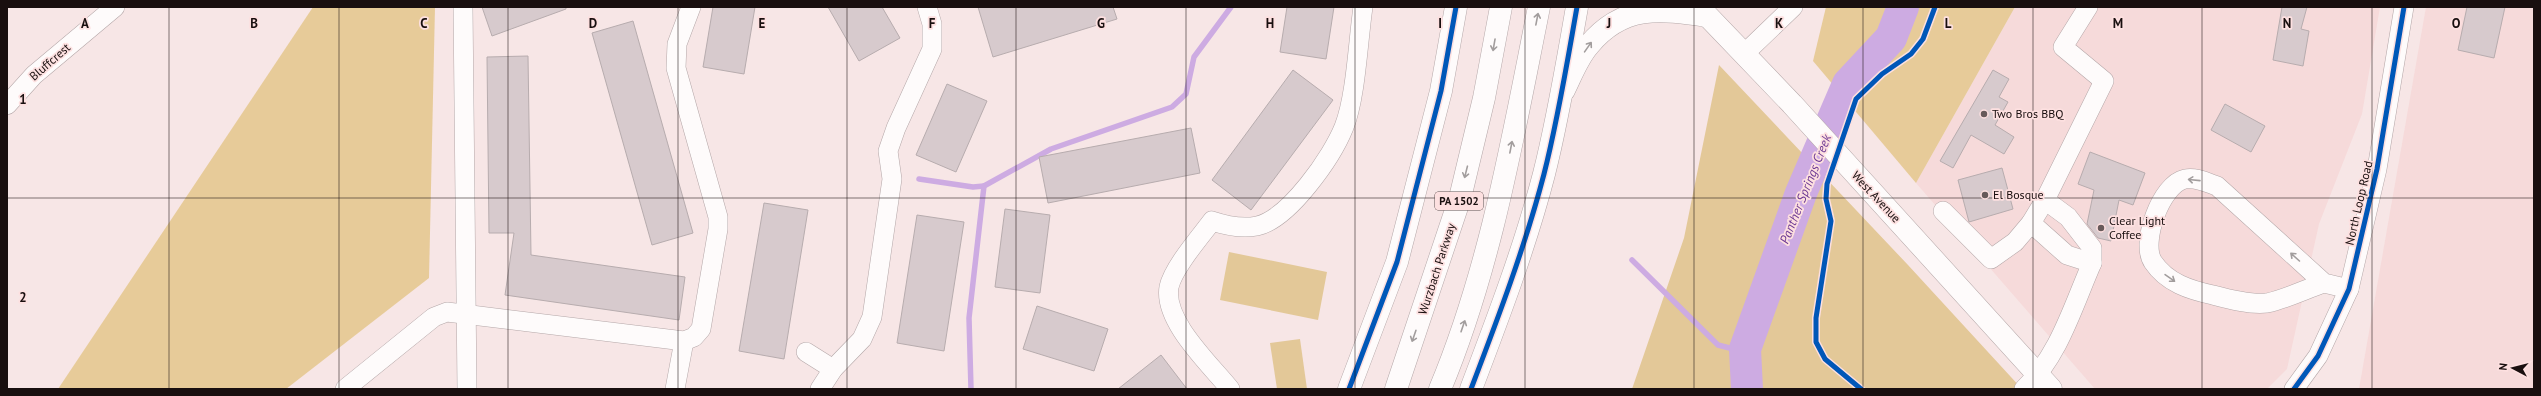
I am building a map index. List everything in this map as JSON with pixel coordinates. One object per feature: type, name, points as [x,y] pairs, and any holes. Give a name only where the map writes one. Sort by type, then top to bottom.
[{"type":"main road","points":[[1349,389],[1397,262],[1441,91],[1456,7]]},
{"type":"main road","name":"Wurzbach Parkway","points":[[1396,389],[1460,198],[1484,98],[1500,7]]},
{"type":"main road","name":"PA 1502","points":[[1440,389],[1484,262],[1508,160],[1539,7]]},
{"type":"main road","points":[[1471,389],[1521,252],[1544,174],[1562,93],[1578,7]]},
{"type":"main road","points":[[1562,93],[1588,45],[1604,29],[1616,22],[1639,11],[1703,11]]},
{"type":"main road","name":"West Avenue","points":[[1703,11],[1792,104],[2038,384]]},
{"type":"street","name":"Bluffcrest","points":[[7,105],[34,75],[114,7]]},
{"type":"street","points":[[463,7],[467,389]]},
{"type":"street","points":[[345,389],[434,317],[447,312],[684,341],[694,337],[701,329],[718,229],[718,217],[676,68],[677,44],[691,7]]},
{"type":"street","points":[[820,389],[833,369],[862,339],[872,316],[892,180],[888,151],[896,128],[932,49],[932,24],[927,7]]},
{"type":"street","points":[[1230,389],[1175,322],[1170,305],[1169,287],[1183,259],[1212,221],[1233,227],[1258,226],[1276,217],[1296,199],[1331,153],[1344,127],[1350,100],[1363,7]]},
{"type":"street","points":[[1744,54],[1793,7]]},
{"type":"street","points":[[1943,211],[1990,259],[2015,242],[2031,223],[2045,200],[2104,81],[2063,47],[2088,7]]},
{"type":"street","name":"North Loop Road","points":[[2294,389],[2318,356],[2350,289],[2377,169],[2404,7]]},
{"type":"street","points":[[2324,283],[2266,303],[2229,300],[2188,289],[2167,278],[2152,262],[2149,248],[2151,230],[2158,207],[2170,187],[2183,179],[2194,178],[2217,186],[2324,283],[2350,289]]},
{"type":"street","points":[[2038,384],[2092,263],[2092,248],[2068,217],[2045,200]]},
{"type":"street","points":[[2031,223],[2067,255],[2092,263]]},
{"type":"street","points":[[676,389],[684,341]]},
{"type":"street","points":[[806,352],[833,369]]},
{"type":"shaded area","points":[[313,7],[435,7],[429,278],[286,389],[58,389]]},
{"type":"shaded area","points":[[1826,7],[2015,7],[1916,183],[1813,61]]},
{"type":"shaded area","points":[[2015,7],[2380,7],[2362,114],[2319,224],[2287,369],[2267,389],[2095,389],[1916,183]]},
{"type":"shaded area","points":[[2426,7],[2534,7],[2534,389],[2359,389]]},
{"type":"shaded area","points":[[1719,65],[1908,265],[2022,389],[1632,389],[1684,238]]},
{"type":"shaded area","points":[[1229,252],[1327,272],[1318,320],[1220,300]]},
{"type":"shaded area","points":[[1300,339],[1307,389],[1277,389],[1270,343]]},
{"type":"building","points":[[482,7],[566,7],[566,9],[492,36]]},
{"type":"building","points":[[713,7],[755,7],[744,74],[703,67]]},
{"type":"building","points":[[828,7],[882,7],[900,38],[859,61]]},
{"type":"building","points":[[978,7],[1113,7],[1117,19],[993,57]]},
{"type":"building","points":[[1287,7],[1334,7],[1326,59],[1280,52]]},
{"type":"building","points":[[2282,7],[2307,7],[2301,29],[2309,31],[2303,66],[2273,60]]},
{"type":"building","points":[[2467,7],[2505,7],[2494,58],[2458,50]]},
{"type":"building","points":[[633,21],[693,233],[652,245],[592,33]]},
{"type":"building","points":[[528,56],[531,255],[685,277],[679,320],[505,295],[514,233],[489,233],[487,57]]},
{"type":"building","points":[[1293,70],[1333,100],[1251,210],[1212,180]]},
{"type":"building","name":"Two Bros BBQ","points":[[1993,70],[2009,79],[1999,97],[2008,102],[1995,125],[2014,137],[2004,154],[1971,135],[1953,168],[1940,161]]},
{"type":"building","points":[[947,84],[987,101],[956,172],[916,155]]},
{"type":"building","points":[[2225,104],[2265,126],[2251,152],[2211,130]]},
{"type":"building","points":[[1191,128],[1200,173],[1048,203],[1039,157]]},
{"type":"building","points":[[2090,152],[2145,173],[2133,205],[2119,200],[2111,241],[2098,238],[2087,224],[2094,190],[2078,184]]},
{"type":"building","name":"El Bosque","points":[[2002,168],[2013,209],[1969,222],[1958,180]]},
{"type":"building","points":[[764,203],[808,210],[784,359],[739,351]]},
{"type":"building","points":[[1005,209],[1050,215],[1040,293],[995,287]]},
{"type":"building","points":[[917,215],[964,222],[944,351],[897,343]]},
{"type":"building","points":[[1037,306],[1108,329],[1094,371],[1023,349]]},
{"type":"building","points":[[1161,355],[1187,389],[1118,389]]},
{"type":"waterway","points":[[971,389],[969,318],[984,186],[1051,149],[1172,107],[1186,94],[1194,57],[1231,7]]},
{"type":"waterway","name":"Panther Springs Creek","points":[[1747,389],[1745,349],[1801,193],[1848,84],[1891,38],[1903,7]]},
{"type":"waterway","points":[[919,179],[973,187],[984,186]]},
{"type":"waterway","points":[[1632,260],[1718,345],[1745,352]]},
{"type":"waterway","points":[[1737,389],[1745,375]]},
{"type":"cycle path","points":[[1349,389],[1397,262],[1441,91],[1456,7]]},
{"type":"cycle path","points":[[1471,389],[1510,282],[1537,201],[1554,133],[1577,7]]},
{"type":"cycle path","points":[[1861,389],[1825,359],[1816,342],[1816,318],[1831,221],[1826,199],[1827,184],[1856,99],[1882,74],[1911,54],[1923,39],[1935,7]]},
{"type":"cycle path","points":[[2294,389],[2318,356],[2349,289],[2377,169],[2404,7]]},
{"type":"place","name":"Two Bros BBQ","points":[[1984,114]]},
{"type":"place","name":"El Bosque","points":[[1985,195]]},
{"type":"place","name":"Clear Light Coffee","points":[[2101,228]]}]
